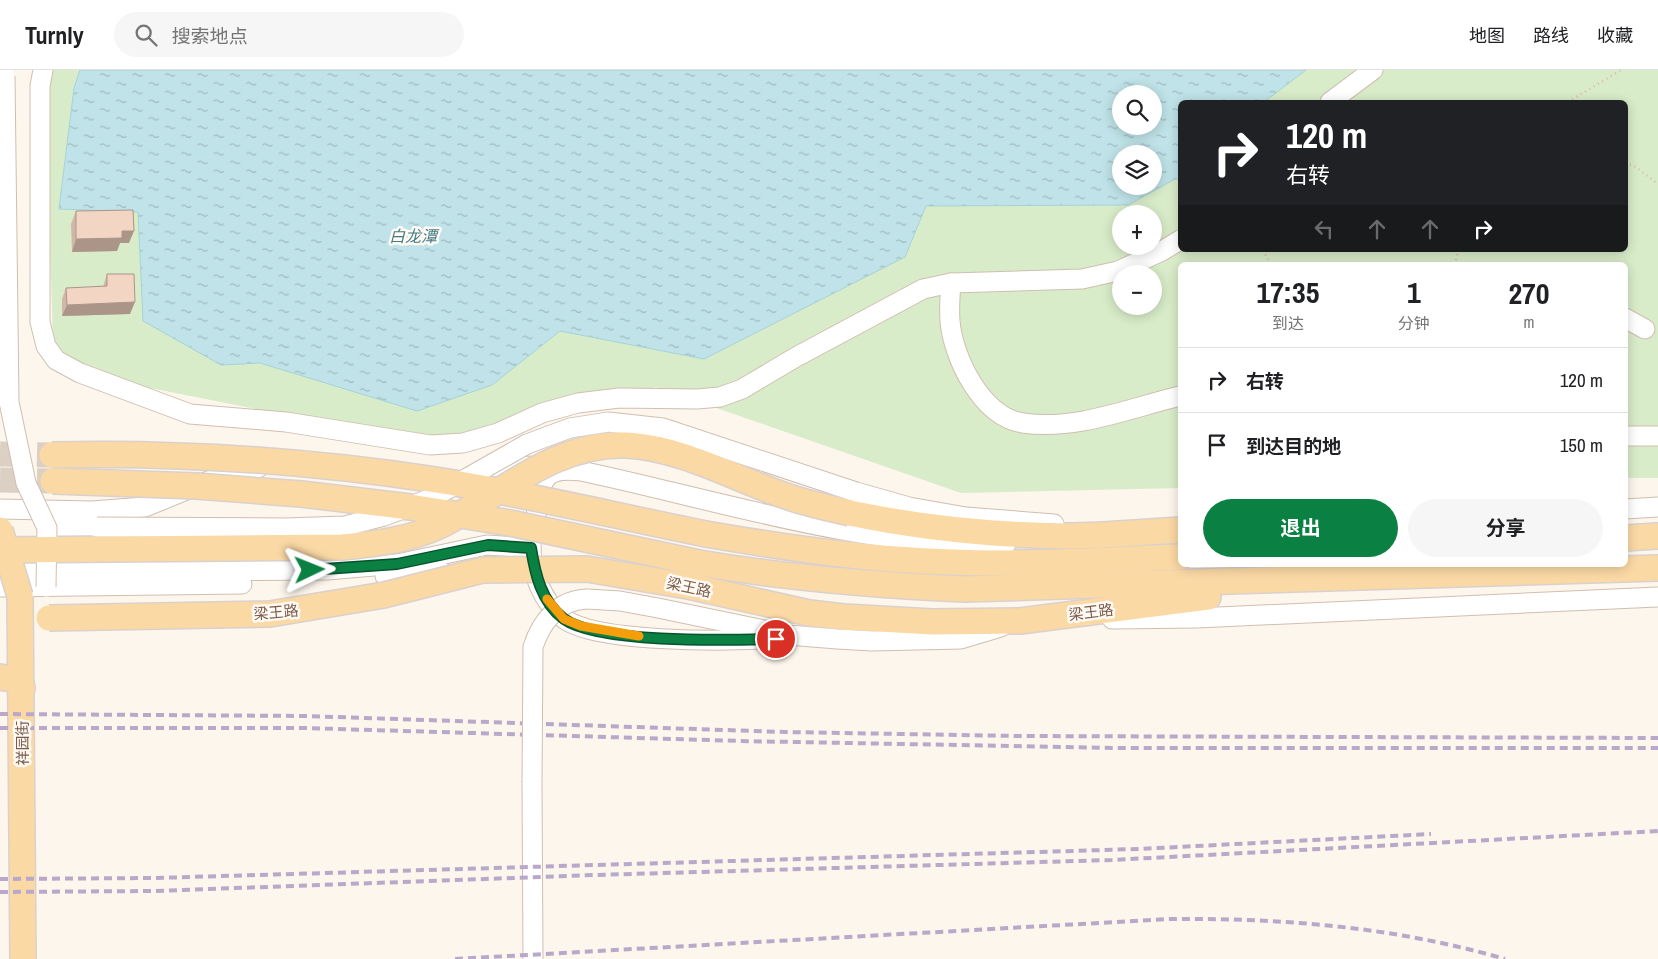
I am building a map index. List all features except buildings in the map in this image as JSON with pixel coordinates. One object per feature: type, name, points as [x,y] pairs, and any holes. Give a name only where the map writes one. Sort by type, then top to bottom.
[{"type":"main road","points":[[0,550],[342,547],[376,544],[439,526],[533,470],[564,456],[594,448],[626,445],[664,451],[798,500],[853,502],[898,523],[953,530],[1067,536],[1178,530]]},
{"type":"main road","points":[[52,455],[204,458],[323,466],[445,482],[706,534],[787,548],[952,562],[1069,561],[1178,557]]},
{"type":"main road","name":"梁王路","points":[[52,481],[196,486],[301,494],[510,522],[696,575],[784,608],[844,617],[933,622],[1020,621],[1357,578]]},
{"type":"main road","name":"祥园街","points":[[0,530],[14,601],[22,688],[23,959]]},
{"type":"main road","points":[[1628,538],[1658,536]]},
{"type":"main road","name":"梁王路","points":[[14,601],[49,618],[270,614],[384,595],[483,570],[587,569],[808,579],[872,585],[965,589],[1658,568]]},
{"type":"main road","points":[[0,676],[14,679],[22,688]]},
{"type":"street","points":[[43,70],[40,86],[40,322],[46,346],[56,360],[80,373],[190,414],[286,422],[430,445],[463,443],[498,433],[542,413],[578,403],[619,398],[697,400],[720,397],[742,390],[796,357],[923,289],[951,283],[1082,279],[1118,271],[1162,251],[1178,241]]},
{"type":"street","points":[[1333,100],[1373,70]]},
{"type":"street","points":[[5,73],[9,402],[26,483],[47,528],[46,587]]},
{"type":"street","points":[[951,283],[950,323],[960,359],[974,386],[989,406],[1004,416],[1022,423],[1079,421],[1178,396]]},
{"type":"street","points":[[1628,320],[1645,329]]},
{"type":"street","points":[[47,528],[284,528],[345,526],[384,516],[432,498],[527,444],[570,428],[608,422],[663,428],[853,502],[909,507],[966,517],[1104,528],[1178,530]]},
{"type":"street","points":[[1628,436],[1658,436]]},
{"type":"street","points":[[0,509],[91,511],[145,507],[228,473],[248,468],[336,475],[448,490],[504,466],[581,471],[721,504],[872,536],[982,545],[1026,543],[1067,536]]},
{"type":"street","points":[[562,469],[547,476],[540,489],[531,548],[536,581],[546,598],[564,619],[581,626],[628,634],[703,640],[811,637]]},
{"type":"street","points":[[1628,509],[1658,507]]},
{"type":"street","points":[[0,572],[327,570],[397,564],[488,545],[531,548]]},
{"type":"street","points":[[14,601],[46,587],[288,584],[483,570]]},
{"type":"street","points":[[49,618],[56,603],[66,592],[82,583],[118,572]]},
{"type":"street","points":[[533,959],[533,647],[538,632],[554,611],[578,599],[620,601],[745,628],[811,637],[872,641],[961,638],[1020,621],[1197,618],[1658,597]]},
{"type":"path","points":[[1571,100],[1621,70]]},
{"type":"path","points":[[1628,164],[1633,165],[1658,184]]},
{"type":"green space","name":"白龙潭","points":[[44,70],[1658,70],[1658,478],[1628,478],[1628,262],[1178,262],[1178,488],[961,493],[656,387],[432,444],[54,369]]},
{"type":"water","name":"白龙潭","points":[[80,70],[1306,70],[1267,100],[1178,100],[1178,179],[1162,186],[1162,145],[1112,145],[1112,195],[1146,195],[1128,205],[926,206],[905,257],[704,359],[560,331],[492,385],[417,411],[260,363],[221,365],[143,321],[138,212],[59,209],[74,88]]},
{"type":"tunnel","points":[[0,454],[52,455]]},
{"type":"tunnel","points":[[0,480],[53,481]]},
{"type":"railway","points":[[0,714],[306,716],[784,732],[1018,736],[1658,738]]},
{"type":"railway","points":[[0,728],[304,728],[741,741],[1119,748],[1658,748]]},
{"type":"railway","points":[[0,892],[155,891],[594,875],[1112,860],[1658,831]]},
{"type":"railway","points":[[0,879],[156,878],[1138,849],[1431,834]]},
{"type":"railway","points":[[455,959],[1170,919],[1255,920],[1381,932],[1464,948],[1505,959]]},
{"type":"slow traffic","points":[[547,599],[564,619],[581,626],[639,636]]},
{"type":"route","points":[[310,570],[397,564],[488,545],[518,546],[531,548],[536,581],[546,598],[564,619],[581,626],[609,632],[666,639],[713,641],[776,639]]}]
